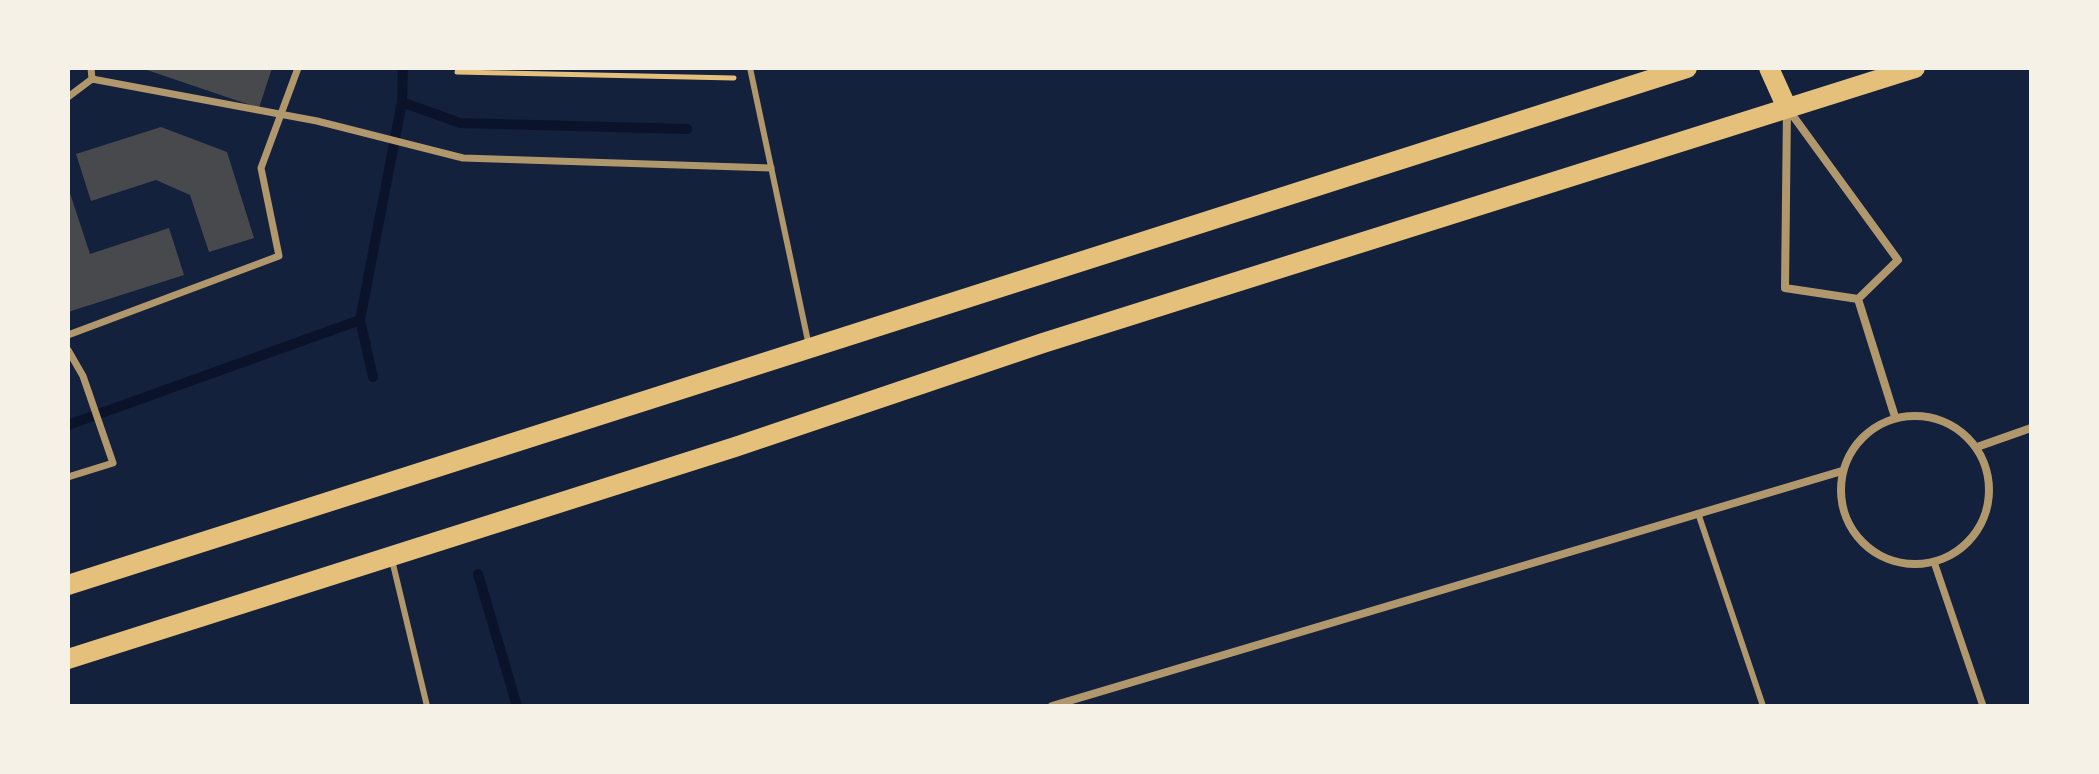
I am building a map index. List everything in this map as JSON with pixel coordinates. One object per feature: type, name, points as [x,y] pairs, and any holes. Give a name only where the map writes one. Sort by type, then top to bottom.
[{"type":"main road","points":[[68,585],[1687,68]]},
{"type":"main road","points":[[1769,68],[1787,108]]},
{"type":"main road","points":[[68,659],[735,447],[1043,343],[1915,68]]},
{"type":"street","points":[[91,68],[92,79]]},
{"type":"street","points":[[68,335],[279,256],[261,168],[298,68]]},
{"type":"street","points":[[68,97],[92,79],[317,121],[463,158],[771,168]]},
{"type":"street","points":[[1787,108],[1785,288],[1858,299]]},
{"type":"street","points":[[1787,108],[1898,260],[1858,299]]},
{"type":"street","points":[[1858,299],[1895,417]]},
{"type":"street","points":[[68,350],[83,376],[113,463],[68,477]]},
{"type":"street","points":[[1918,415],[1941,420],[1961,431],[1977,447],[1987,469],[1990,491],[1985,515],[1975,535],[1958,551],[1934,562],[1908,564],[1883,557],[1862,542],[1847,522],[1840,497],[1842,471],[1853,447],[1872,429],[1895,417],[1918,415]]},
{"type":"street","points":[[1977,447],[2031,428]]},
{"type":"street","points":[[1052,706],[1842,471]]},
{"type":"street","points":[[1934,562],[1983,706]]},
{"type":"lane","points":[[750,68],[749,79],[809,349]]},
{"type":"lane","points":[[1698,513],[1763,706]]},
{"type":"lane","points":[[391,556],[427,706]]},
{"type":"path","points":[[457,72],[749,79]]},
{"type":"building","points":[[141,68],[272,68],[259,108]]},
{"type":"building","points":[[161,127],[227,152],[254,238],[209,252],[190,195],[156,180],[91,201],[76,154]]},
{"type":"building","points":[[68,187],[90,254],[169,228],[184,275],[68,312]]},
{"type":"waterway","points":[[68,425],[360,320],[402,102],[403,68]]},
{"type":"waterway","points":[[402,102],[460,123],[687,129]]},
{"type":"waterway","points":[[360,320],[373,377]]},
{"type":"waterway","points":[[478,574],[517,706]]}]
